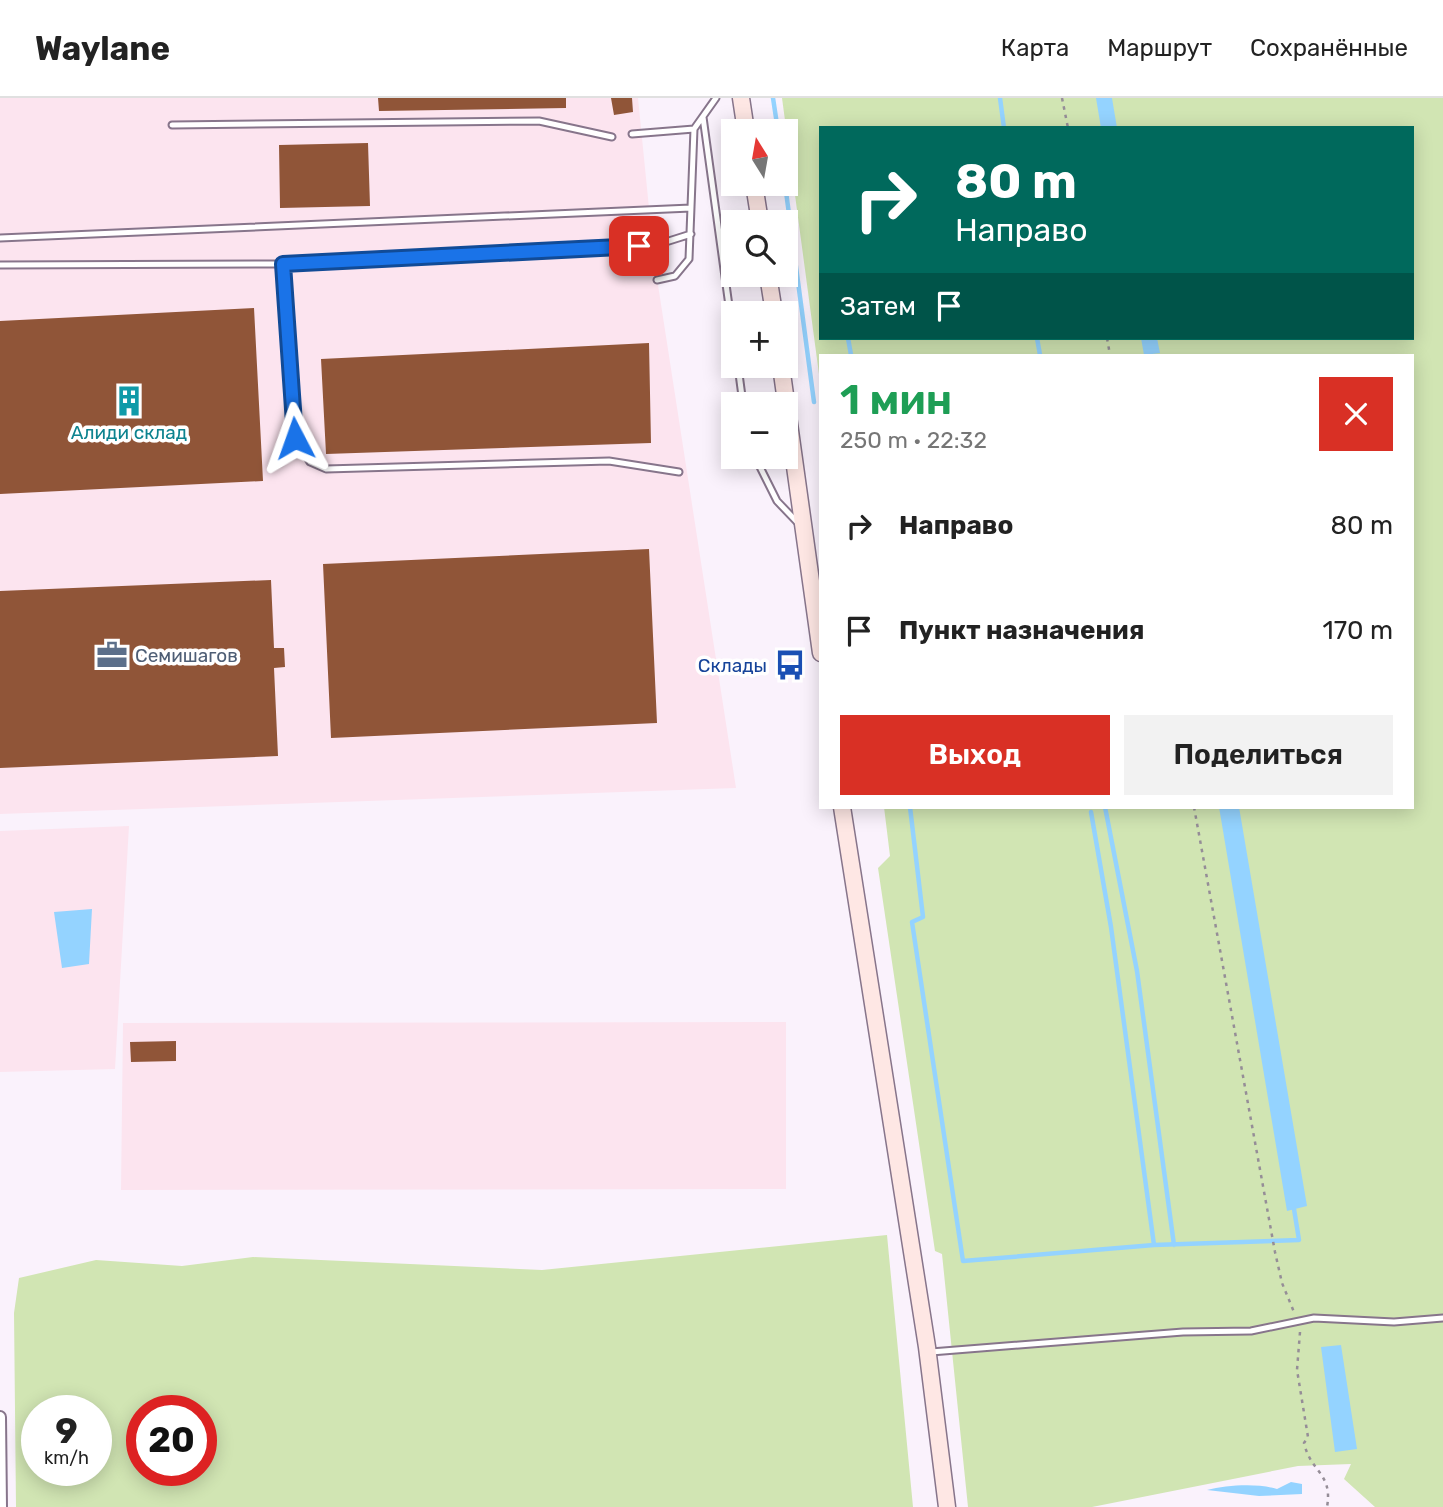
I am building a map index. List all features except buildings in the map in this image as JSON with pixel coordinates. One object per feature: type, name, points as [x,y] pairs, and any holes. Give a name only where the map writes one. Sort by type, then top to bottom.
[{"type":"main road","points":[[741,98],[744,119]]},
{"type":"main road","points":[[783,378],[819,637]]},
{"type":"main road","points":[[842,809],[928,1353],[947,1507]]},
{"type":"street","points":[[0,1417],[1,1507]]},
{"type":"lane","points":[[657,280],[675,276],[689,259],[694,129],[716,98]]},
{"type":"lane","points":[[703,117],[728,301]]},
{"type":"lane","points":[[172,125],[540,121],[612,136]]},
{"type":"lane","points":[[632,134],[694,129]]},
{"type":"lane","points":[[0,238],[691,208]]},
{"type":"lane","points":[[0,265],[283,264],[653,246],[691,234]]},
{"type":"lane","points":[[283,264],[295,438],[310,462],[326,468],[609,461],[679,472]]},
{"type":"lane","points":[[761,469],[777,501],[806,532]]},
{"type":"lane","points":[[928,1353],[1183,1332],[1251,1331],[1314,1318],[1394,1322],[1443,1318]]},
{"type":"path","points":[[1062,98],[1068,126]]},
{"type":"path","points":[[1194,809],[1275,1252],[1282,1283],[1298,1321],[1297,1370],[1308,1437],[1304,1443],[1308,1460],[1324,1477],[1330,1490],[1327,1507]]},
{"type":"shaded area","points":[[0,98],[638,98],[654,258],[639,261],[641,274],[656,272],[736,788],[0,814]]},
{"type":"shaded area","points":[[129,826],[115,1069],[0,1072],[0,831]]},
{"type":"shaded area","points":[[786,1022],[786,1189],[121,1190],[123,1023]]},
{"type":"green space","points":[[782,98],[1443,98],[1443,1507],[1375,1507],[1344,1479],[1351,1464],[1298,1466],[1092,1507],[968,1507],[942,1254],[935,1251],[878,868],[890,856],[884,809],[1414,809],[1414,354],[819,354],[819,374],[795,196],[798,196],[798,119],[785,119]]},
{"type":"green space","points":[[887,1235],[913,1507],[16,1507],[14,1313],[19,1278],[96,1260],[182,1266],[253,1257],[542,1270]]},
{"type":"water","points":[[1096,98],[1112,98],[1117,126],[1101,126]]},
{"type":"water","points":[[1141,340],[1157,340],[1160,353],[1144,354]]},
{"type":"water","points":[[1219,809],[1239,809],[1307,1206],[1287,1211]]},
{"type":"water","points":[[92,909],[89,964],[62,968],[54,912]]},
{"type":"water","points":[[1341,1345],[1357,1449],[1335,1452],[1321,1347]]},
{"type":"water","points":[[1291,1482],[1302,1484],[1302,1494],[1259,1496],[1207,1490],[1242,1485],[1277,1489]]},
{"type":"waterway","points":[[773,98],[776,119]]},
{"type":"waterway","points":[[1000,98],[1004,126]]},
{"type":"waterway","points":[[787,196],[814,402]]},
{"type":"waterway","points":[[848,340],[851,354]]},
{"type":"waterway","points":[[1037,340],[1040,354]]},
{"type":"waterway","points":[[910,809],[923,917],[912,922],[963,1261],[1154,1245],[1299,1240],[1294,1209]]},
{"type":"waterway","points":[[1105,809],[1137,971],[1174,1245]]},
{"type":"waterway","points":[[1091,812],[1111,927],[1154,1245]]},
{"type":"place","name":"Алиди склад","points":[[129,401]]},
{"type":"place","name":"Семишагов","points":[[112,655]]},
{"type":"place","name":"Склады","points":[[790,665]]},
{"type":"route","points":[[295,438],[283,264],[639,246]]}]
